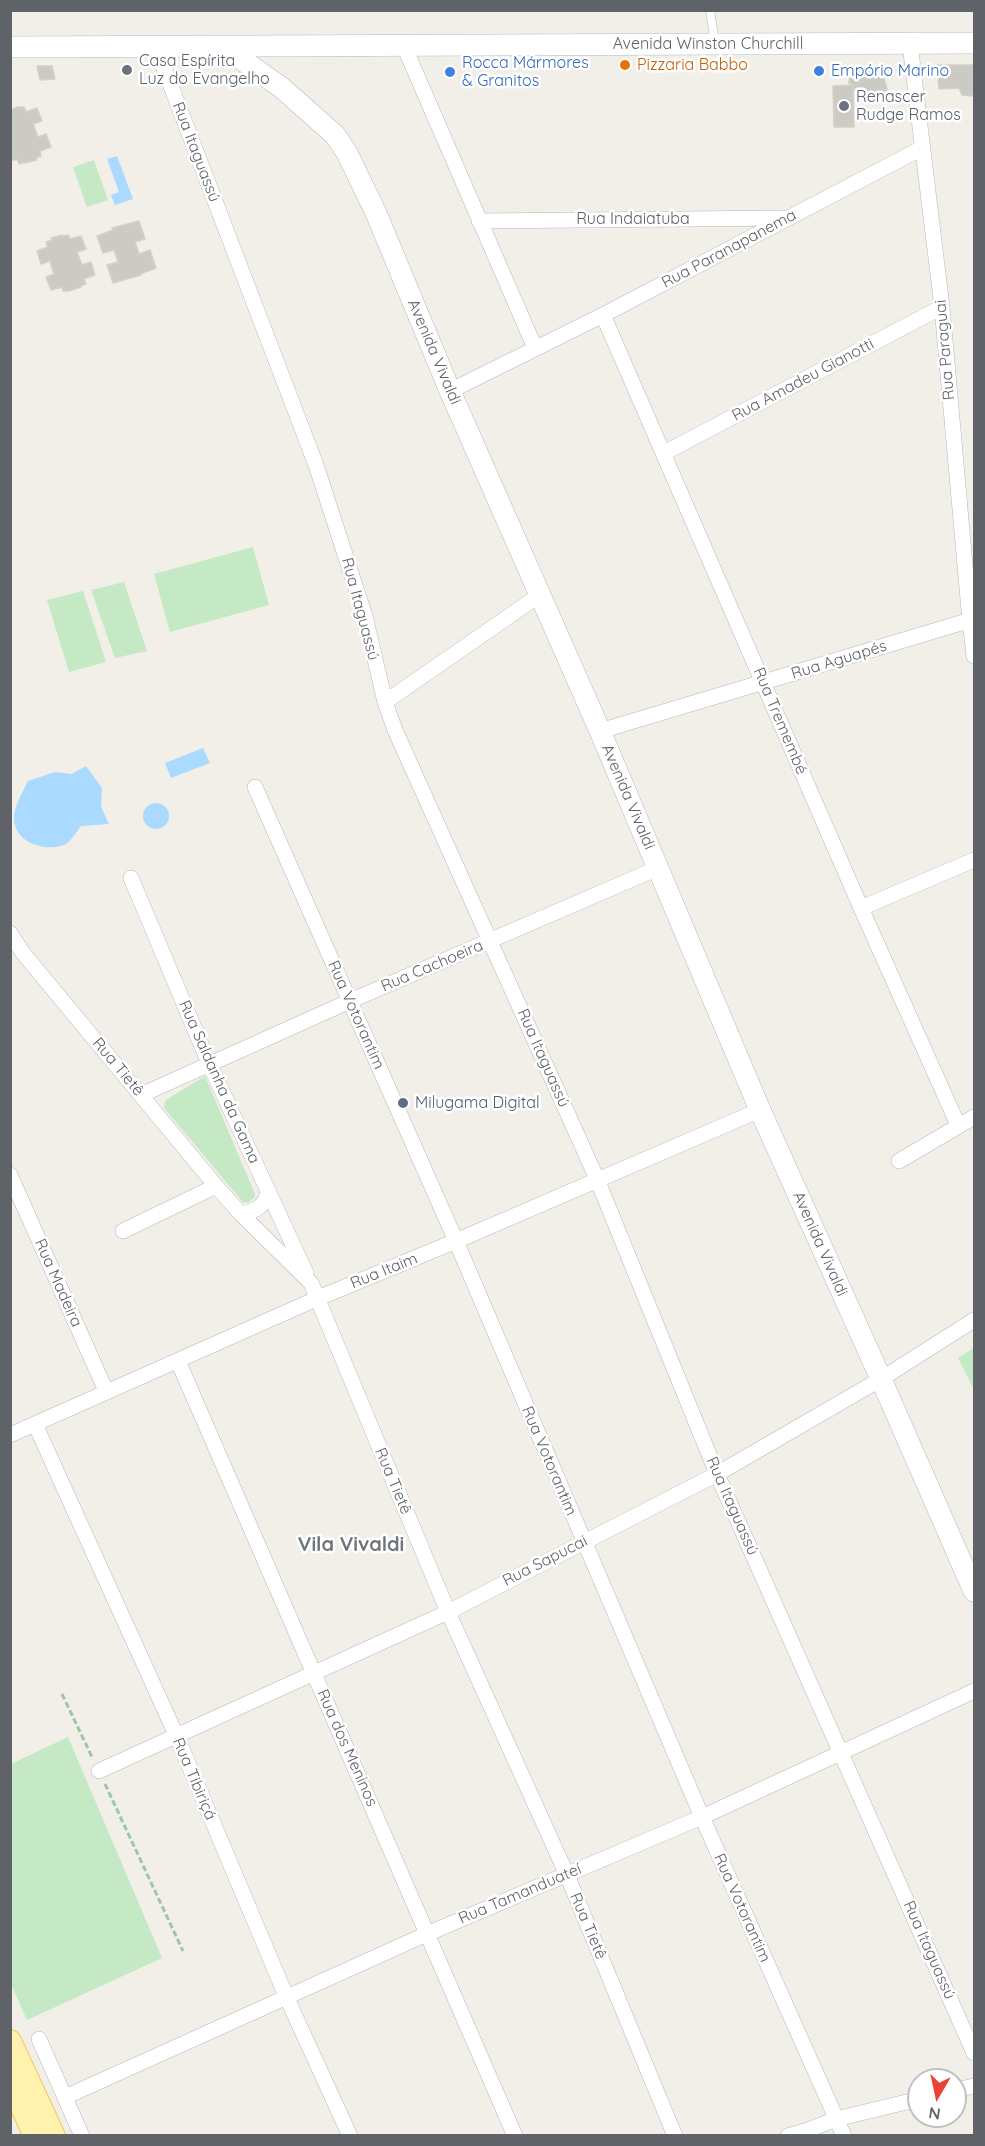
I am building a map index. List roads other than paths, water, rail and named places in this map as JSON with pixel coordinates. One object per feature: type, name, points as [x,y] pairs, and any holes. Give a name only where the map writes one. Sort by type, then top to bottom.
[{"type":"main road","points":[[10,2041],[54,2136]]},
{"type":"main road","points":[[10,2081],[35,2136]]},
{"type":"street","name":"Avenida Winston Churchill","points":[[10,47],[975,43]]},
{"type":"street","name":"Rua Paraguai","points":[[910,44],[942,307],[975,656]]},
{"type":"street","name":"Avenida Vivaldi","points":[[224,46],[312,113],[335,135],[347,153],[376,213],[450,391],[541,594],[760,1110],[975,1591]]},
{"type":"street","points":[[404,46],[534,348]]},
{"type":"street","name":"Rua Itaguassú","points":[[156,47],[316,465],[365,616],[384,702],[597,1179],[717,1474],[975,2053]]},
{"type":"street","name":"Rua Paranapanema","points":[[450,391],[603,315],[922,148]]},
{"type":"street","name":"Rua Indaiatuba","points":[[479,221],[787,218]]},
{"type":"street","name":"Rua Amadeu Gianotti","points":[[664,453],[942,307]]},
{"type":"street","name":"Rua Tremembé","points":[[603,315],[958,1125]]},
{"type":"street","points":[[384,702],[541,594]]},
{"type":"street","name":"Rua Aguapés","points":[[600,731],[972,620]]},
{"type":"street","name":"Rua Votorantim","points":[[255,787],[456,1241],[832,2125],[844,2136]]},
{"type":"street","points":[[861,908],[975,860]]},
{"type":"street","name":"Rua Cachoeira","points":[[141,1095],[350,1001],[658,868]]},
{"type":"street","name":"Rua Saldanha da Gama","points":[[131,879],[209,1063],[311,1283]]},
{"type":"street","name":"Rua Tietê","points":[[10,933],[17,956],[141,1095],[241,1215],[311,1283],[448,1612],[567,1875],[675,2136]]},
{"type":"street","name":"Rua Itaim","points":[[10,1435],[316,1299],[760,1110]]},
{"type":"street","points":[[899,1161],[975,1117]]},
{"type":"street","name":"Rua Madeira","points":[[10,1175],[106,1391]]},
{"type":"street","points":[[123,1231],[216,1186]]},
{"type":"street","points":[[241,1215],[256,1210],[264,1203],[268,1193]]},
{"type":"street","name":"Rua Sapucai","points":[[99,1771],[448,1612],[717,1474],[975,1320]]},
{"type":"street","name":"Rua dos Meninos","points":[[178,1361],[429,1933],[515,2136]]},
{"type":"street","name":"Rua Tibiriçá","points":[[34,1424],[177,1737],[286,1996],[350,2136]]},
{"type":"street","name":"Rua Tamanduateí","points":[[65,2097],[429,1933],[702,1817],[975,1691]]},
{"type":"street","points":[[39,2039],[82,2136]]},
{"type":"street","points":[[788,2136],[907,2103]]},
{"type":"lane","points":[[710,10],[716,44]]},
{"type":"water","points":[[117,156],[133,199],[115,205],[111,195],[119,192],[107,159]]},
{"type":"water","points":[[203,748],[210,763],[171,778],[165,763]]},
{"type":"water","points":[[86,766],[102,788],[101,807],[109,824],[81,826],[68,843],[59,846],[44,847],[23,838],[15,825],[14,814],[28,781],[55,772],[71,774]]},
{"type":"water","points":[[156,803],[165,807],[169,816],[165,825],[156,829],[147,825],[143,816],[147,807]]},
{"type":"place","name":"Pizzaria Babbo","points":[[625,65]]},
{"type":"place","name":"Casa Espírita Luz do Evangelho","points":[[127,70]]},
{"type":"place","name":"Empório Marino","points":[[819,71]]},
{"type":"place","name":"Rocca Mármores & Granitos","points":[[450,72]]},
{"type":"place","name":"Renascer Rudge Ramos","points":[[844,106]]},
{"type":"place","name":"Milugama Digital","points":[[403,1103]]},
{"type":"district","name":"Vila Vivaldi","points":[[351,1545]]}]
